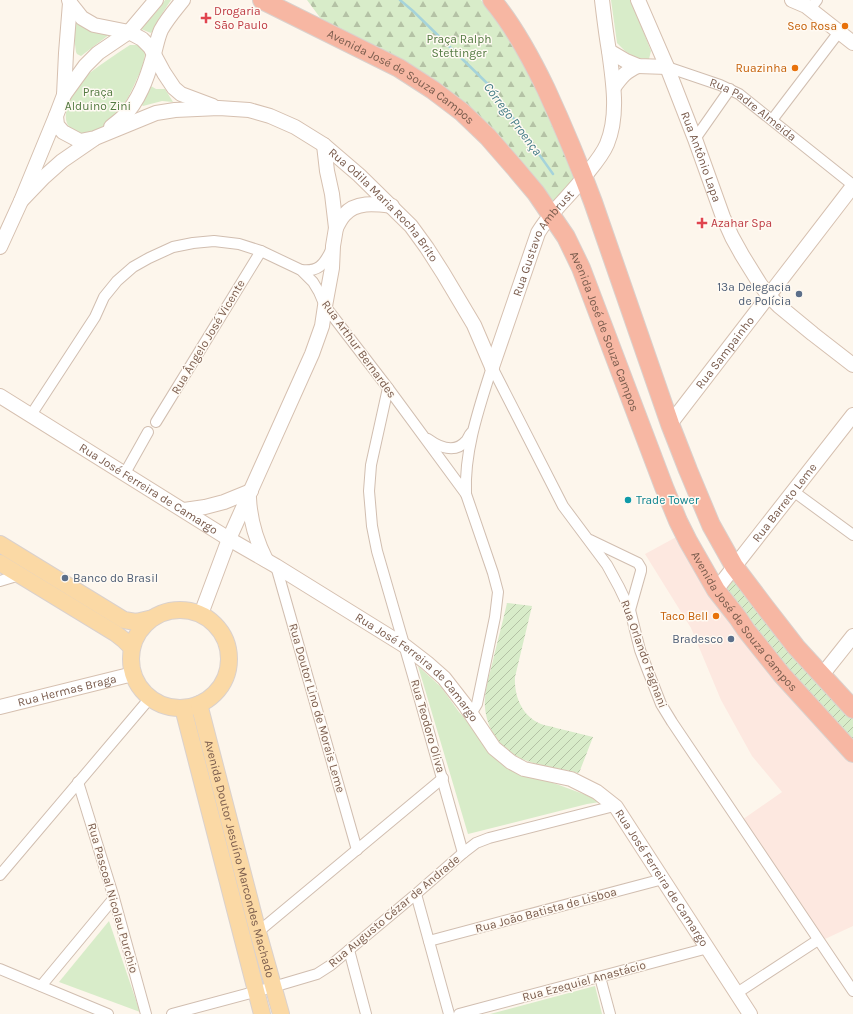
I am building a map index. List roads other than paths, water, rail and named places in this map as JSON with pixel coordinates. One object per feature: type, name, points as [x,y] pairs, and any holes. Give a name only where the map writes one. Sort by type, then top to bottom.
[{"type":"highway","name":"Avenida José de Souza Campos","points":[[262,0],[399,68],[433,90],[462,112],[488,137],[536,193],[566,238],[581,268],[664,487],[678,521],[699,560],[716,590],[746,630],[782,675],[853,753]]},
{"type":"highway","name":"Avenida José de Souza Campos","points":[[492,0],[499,8],[530,57],[564,128],[584,177],[670,424],[711,525],[734,566],[764,607],[791,641],[853,709]]},
{"type":"highway","points":[[618,366],[651,430],[658,433],[663,431],[670,424]]},
{"type":"main road","points":[[0,544],[124,620],[136,622],[153,618],[168,611],[185,610],[201,614],[214,623],[224,636],[229,657],[228,668],[223,683],[213,695],[191,707],[171,707],[160,704],[150,698],[140,687],[133,674],[131,661],[132,648],[140,631],[153,618]]},
{"type":"main road","points":[[0,563],[115,633],[132,648]]},
{"type":"main road","name":"Avenida Doutor Jesuíno Marcondes Machado","points":[[199,704],[258,932],[281,1014]]},
{"type":"main road","name":"Avenida Doutor Jesuíno Marcondes Machado","points":[[183,708],[262,1014]]},
{"type":"street","points":[[0,247],[21,201],[64,95],[85,66],[98,54],[129,32],[156,0]]},
{"type":"street","points":[[21,201],[62,161],[123,117],[137,97],[146,80],[161,30],[183,0]]},
{"type":"street","name":"Rua Gustavo Ambrust","points":[[466,494],[465,481],[474,428],[492,367],[538,233],[551,214],[574,190],[607,145],[613,116],[614,87],[602,0]]},
{"type":"street","name":"Rua Antônio Lapa","points":[[638,0],[667,67],[732,236],[756,278],[769,296],[779,306],[853,365]]},
{"type":"street","points":[[792,0],[806,6],[814,5],[839,32],[853,43]]},
{"type":"street","points":[[70,1],[82,18],[94,25],[129,32]]},
{"type":"street","points":[[64,95],[70,1]]},
{"type":"street","name":"Rua Odila Maria Rocha Brito","points":[[129,32],[142,39],[147,44],[174,88],[181,94],[219,108]]},
{"type":"street","points":[[772,120],[839,32]]},
{"type":"street","points":[[609,51],[638,66]]},
{"type":"street","points":[[614,87],[621,77],[628,71],[638,66]]},
{"type":"street","name":"Rua Padre Almeida","points":[[638,66],[667,67],[720,84],[730,89],[752,104],[853,185]]},
{"type":"street","points":[[695,139],[730,89]]},
{"type":"street","name":"Rua Odila Maria Rocha Brito","points":[[95,138],[156,114],[175,110],[219,108],[249,110],[270,116],[295,127],[324,146],[359,175],[411,226],[443,273],[474,325],[492,367]]},
{"type":"street","points":[[56,116],[57,125],[68,136],[80,141],[95,138]]},
{"type":"street","points":[[201,614],[229,539],[312,354],[322,326],[332,268],[336,228],[324,146]]},
{"type":"street","name":"Rua Sampainho","points":[[670,424],[853,185]]},
{"type":"street","points":[[336,228],[344,215],[351,209],[361,205],[375,204],[392,206]]},
{"type":"street","name":"Rua Arthur Bernardes","points":[[31,415],[95,317],[104,297],[117,281],[133,267],[149,258],[173,247],[214,241],[239,244],[261,251],[300,270],[313,282],[325,306],[466,494],[498,592],[495,617],[477,704],[471,714]]},
{"type":"street","points":[[300,270],[309,271],[317,269],[324,262],[333,246]]},
{"type":"street","name":"Rua Ângelo José Vicente","points":[[156,422],[261,251]]},
{"type":"street","name":"Rua Orlando Fagnani","points":[[492,367],[563,506],[607,565],[619,587],[630,610],[640,650],[661,704],[853,991]]},
{"type":"street","name":"Rua Teodoro Oliva","points":[[388,388],[371,465],[369,491],[372,526],[377,552],[463,853]]},
{"type":"street","name":"Rua José Ferreira de Camargo","points":[[0,396],[404,646],[444,678],[494,748],[511,762],[524,769],[571,779],[597,792],[614,806],[750,1014]]},
{"type":"street","name":"Rua Barreto Leme","points":[[716,590],[853,416]]},
{"type":"street","points":[[421,433],[435,444],[444,448],[451,448],[459,446],[466,441],[474,428]]},
{"type":"street","points":[[125,473],[148,432]]},
{"type":"street","points":[[794,491],[853,535]]},
{"type":"street","points":[[184,510],[205,507],[250,493]]},
{"type":"street","points":[[250,493],[250,509],[253,528],[259,546],[271,563]]},
{"type":"street","points":[[586,538],[638,563],[642,572],[630,610]]},
{"type":"street","name":"Rua Doutor Lino de Morais Leme","points":[[271,563],[357,850]]},
{"type":"street","points":[[0,580],[20,575]]},
{"type":"street","points":[[822,676],[853,636]]},
{"type":"street","name":"Rua Hermas Braga","points":[[0,707],[133,674]]},
{"type":"street","points":[[0,875],[150,698]]},
{"type":"street","points":[[258,932],[442,778]]},
{"type":"street","name":"Rua Pascoal Nicolau Purchio","points":[[78,782],[114,898],[146,1014]]},
{"type":"street","name":"Rua Augusto Cézar de Andrade","points":[[172,1014],[273,988],[317,974],[331,965],[476,843],[489,838],[614,806]]},
{"type":"street","name":"Rua João Batista de Lisboa","points":[[429,941],[663,879]]},
{"type":"street","points":[[416,894],[449,1014]]},
{"type":"street","points":[[41,986],[114,898]]},
{"type":"street","points":[[737,993],[818,940]]},
{"type":"street","name":"Rua Ezequiel Anastácio","points":[[459,1014],[708,948]]},
{"type":"street","points":[[349,950],[366,1014]]},
{"type":"street","points":[[0,969],[108,1014]]},
{"type":"street","points":[[600,977],[610,1014]]},
{"type":"waterway","name":"Córrego Proença","points":[[400,0],[492,88],[553,174]]},
{"type":"place","name":"Drogaria São Paulo","points":[[206,18]]},
{"type":"place","name":"Seo Rosa","points":[[845,26]]},
{"type":"place","name":"Ruazinha","points":[[795,68]]},
{"type":"place","name":"Azahar Spa","points":[[702,223]]},
{"type":"place","name":"13ª Delegacia de Polícia","points":[[799,294]]},
{"type":"place","name":"Trade Tower","points":[[628,500]]},
{"type":"place","name":"Banco do Brasil","points":[[65,578]]},
{"type":"place","name":"Taco Bell","points":[[716,616]]},
{"type":"place","name":"Bradesco","points":[[731,639]]},
{"type":"park label","name":"Praça Ralph Stettinger","points":[[459,46]]},
{"type":"park label","name":"Praça Alduino Zini","points":[[98,99]]}]
